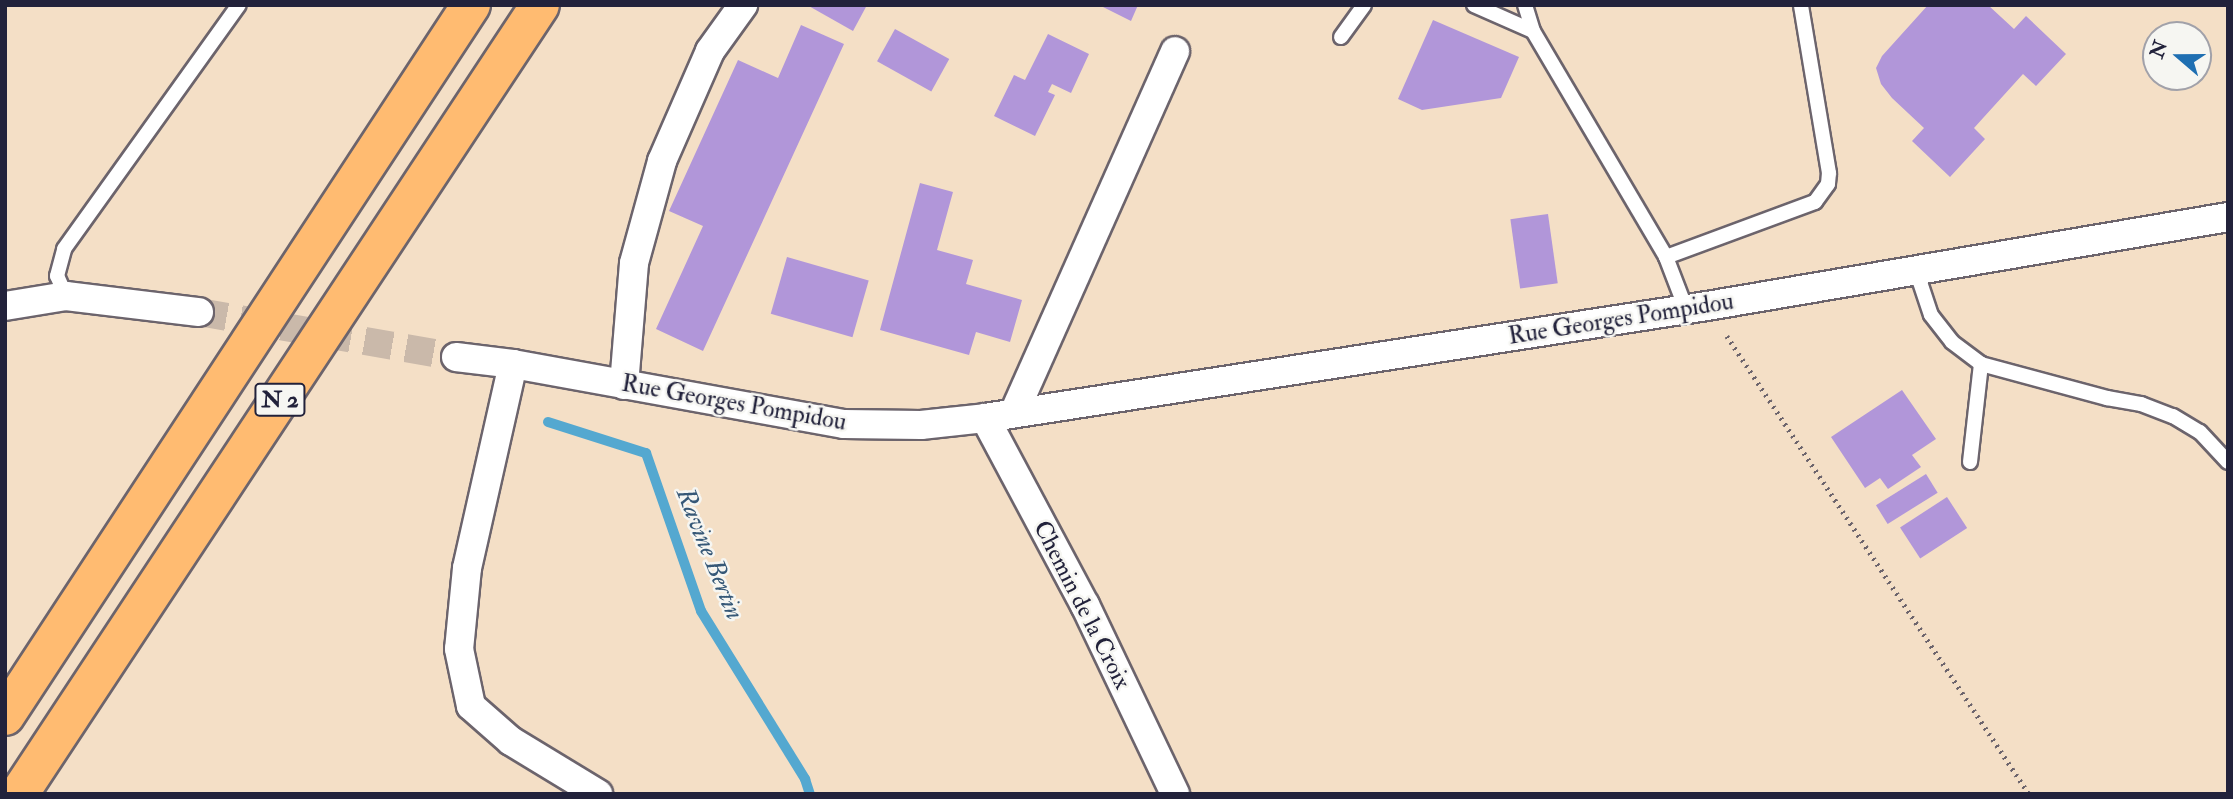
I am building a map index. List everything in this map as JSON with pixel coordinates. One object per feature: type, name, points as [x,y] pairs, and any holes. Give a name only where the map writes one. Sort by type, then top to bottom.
[{"type":"highway","name":"N 2","points":[[5,716],[471,5]]},
{"type":"highway","name":"N 2","points":[[19,794],[540,5]]},
{"type":"street","points":[[624,385],[634,263],[662,161],[710,51],[743,5]]},
{"type":"street","points":[[1014,413],[1175,51]]},
{"type":"street","name":"Rue Georges Pompidou","points":[[456,357],[513,364],[844,424],[921,425],[985,418],[1697,307],[2228,217]]},
{"type":"street","points":[[5,306],[66,296],[199,312]]},
{"type":"street","points":[[513,364],[467,568],[459,649],[471,706],[510,741],[598,794]]},
{"type":"street","name":"Chemin de la Croix","points":[[985,418],[1085,605],[1175,794]]},
{"type":"lane","points":[[66,296],[57,276],[64,249],[239,5]]},
{"type":"lane","points":[[1341,37],[1364,5]]},
{"type":"lane","points":[[1474,5],[1533,32]]},
{"type":"lane","points":[[1525,5],[1533,32],[1697,307]]},
{"type":"lane","points":[[1666,257],[1815,202],[1828,184],[1829,173],[1801,5]]},
{"type":"lane","points":[[1916,270],[1931,315],[1952,342],[1981,364],[2107,398],[2141,404],[2173,416],[2200,432],[2228,462]]},
{"type":"lane","points":[[1970,463],[1981,364]]},
{"type":"path","points":[[1697,307],[2029,794]]},
{"type":"building","points":[[807,5],[867,5],[853,31]]},
{"type":"building","points":[[1099,5],[1138,5],[1131,21]]},
{"type":"building","points":[[1928,5],[1988,5],[2014,29],[2026,16],[2066,54],[2036,86],[2023,74],[1974,128],[1985,139],[1950,177],[1912,141],[1924,128],[1892,98],[1881,84],[1876,68],[1882,56]]},
{"type":"building","points":[[1433,20],[1519,57],[1501,98],[1422,110],[1398,99]]},
{"type":"building","points":[[801,25],[844,44],[703,351],[656,329],[703,226],[669,211],[738,60],[778,78]]},
{"type":"building","points":[[895,29],[949,59],[931,91],[877,61]]},
{"type":"building","points":[[1048,34],[1089,54],[1071,93],[1052,84],[1048,92],[1055,95],[1035,136],[994,116],[1014,75],[1025,80]]},
{"type":"building","points":[[920,183],[953,192],[937,250],[973,260],[966,284],[1022,300],[1010,342],[976,332],[969,355],[880,330]]},
{"type":"building","points":[[1548,214],[1558,283],[1520,289],[1510,219]]},
{"type":"building","points":[[787,257],[869,280],[852,337],[771,314]]},
{"type":"building","points":[[1902,390],[1936,439],[1912,455],[1921,467],[1888,489],[1880,478],[1865,488],[1831,437]]},
{"type":"building","points":[[1926,474],[1938,493],[1888,524],[1876,505]]},
{"type":"building","points":[[1947,497],[1967,528],[1920,559],[1900,527]]},
{"type":"waterway","name":"Ravine Bertin","points":[[548,422],[646,453],[701,611],[805,779],[810,794]]},
{"type":"tunnel","points":[[199,312],[456,357]]}]
